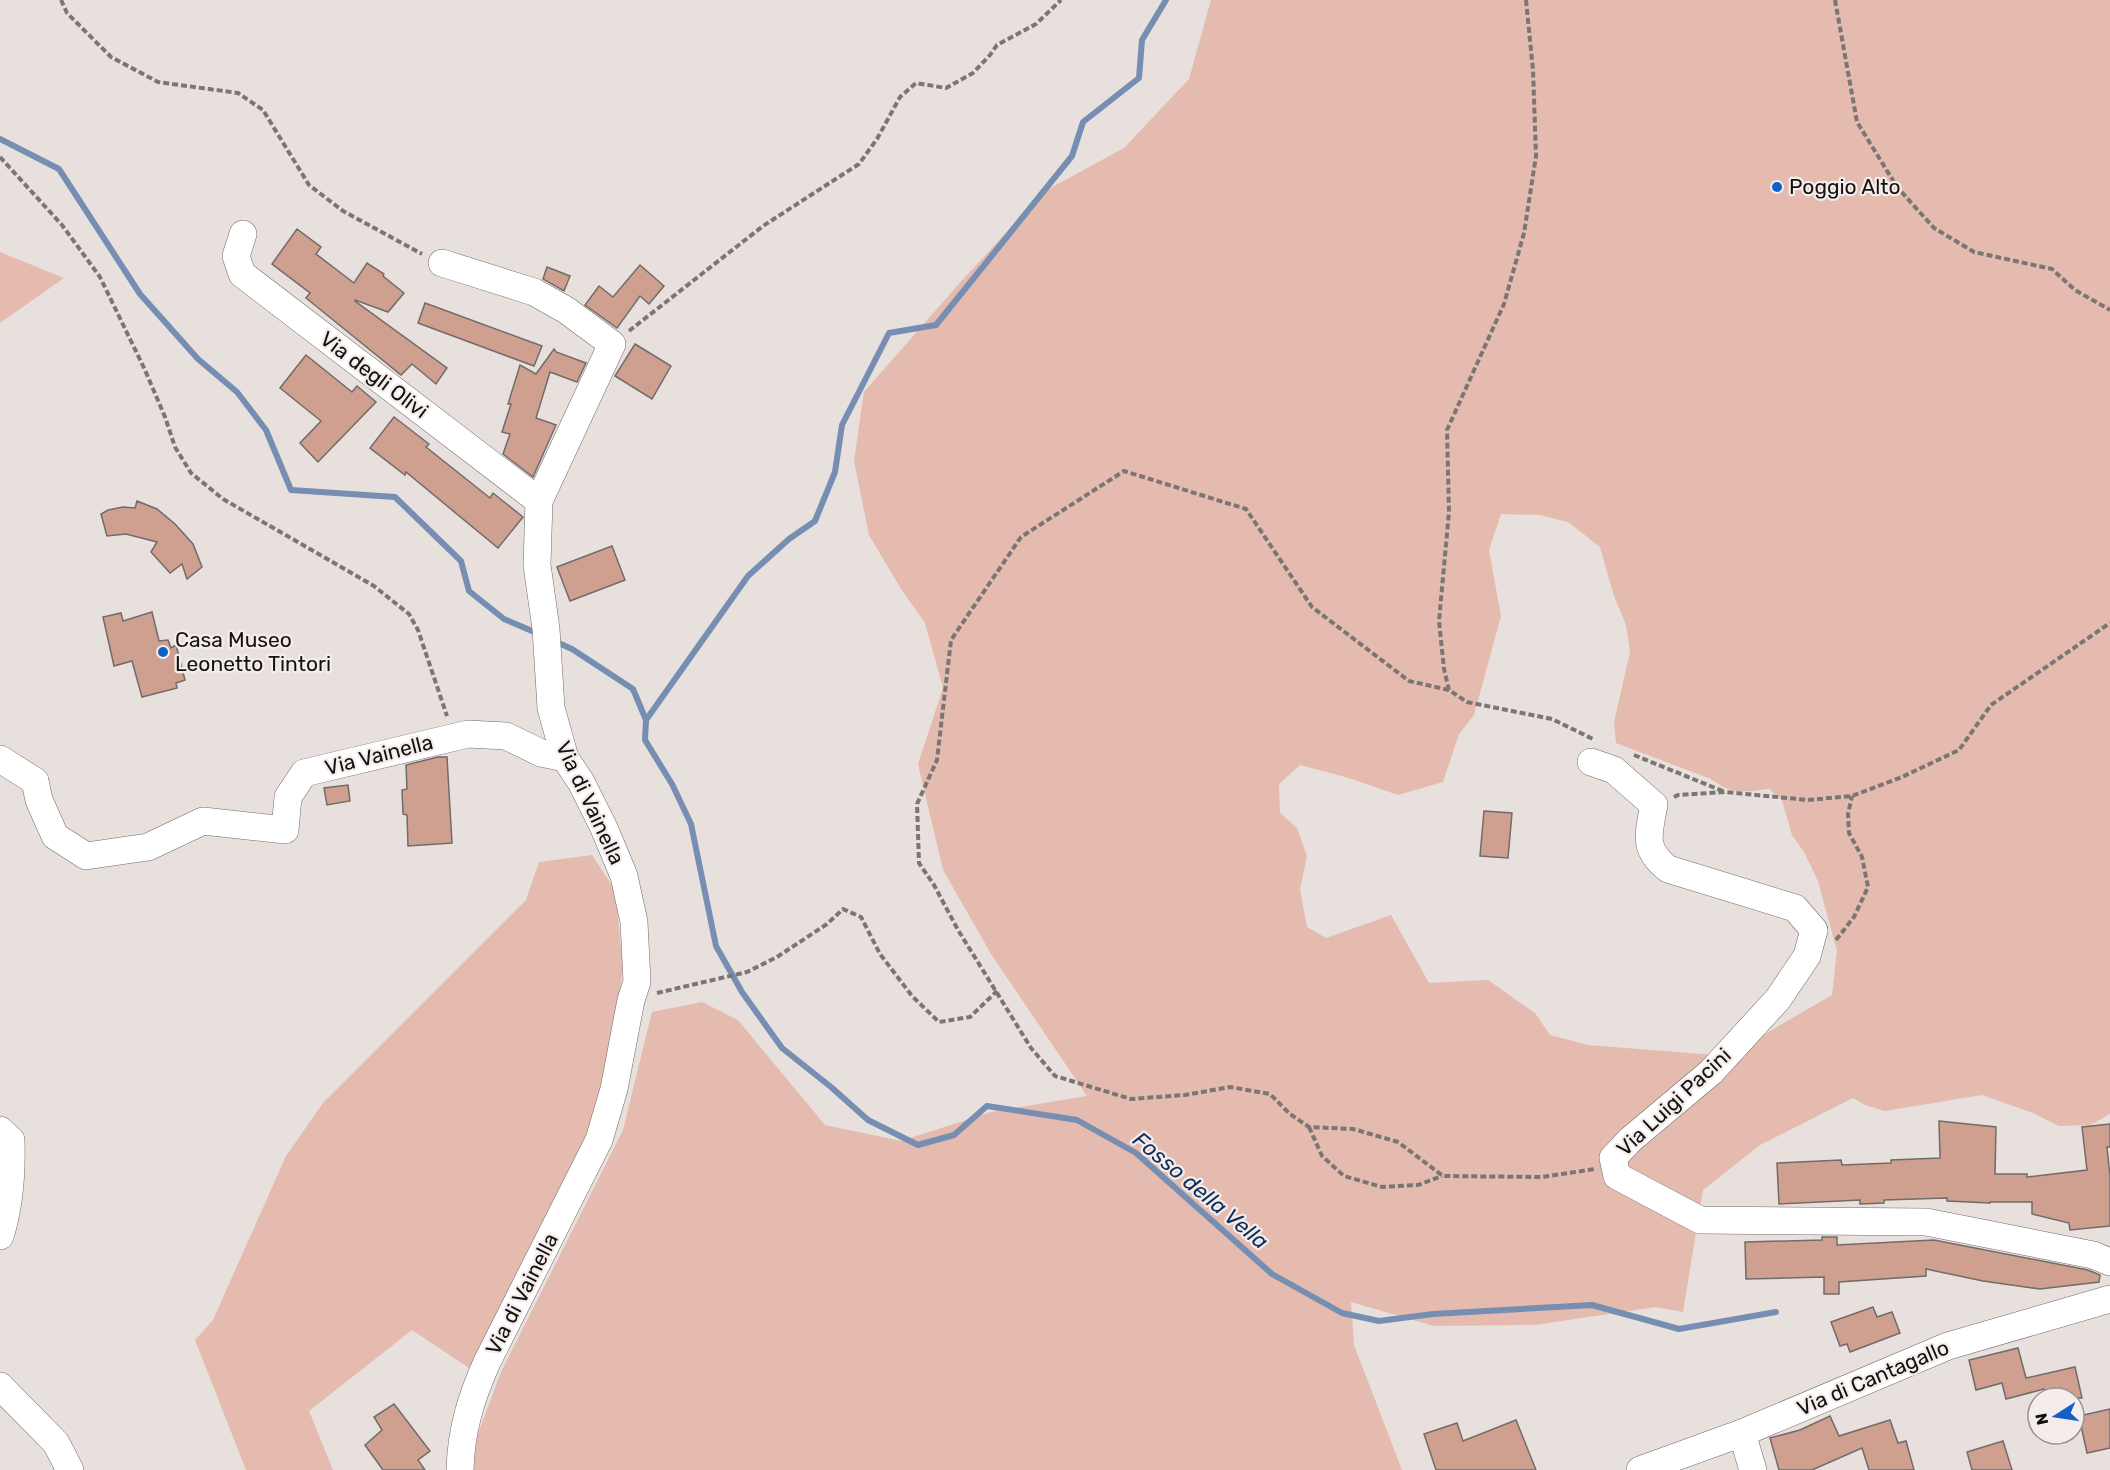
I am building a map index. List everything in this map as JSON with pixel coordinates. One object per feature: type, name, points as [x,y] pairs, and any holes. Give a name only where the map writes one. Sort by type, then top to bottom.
[{"type":"street","name":"Via degli Olivi","points":[[243,234],[236,256],[242,274],[540,501]]},
{"type":"street","points":[[442,263],[534,292],[566,310],[612,344]]},
{"type":"street","name":"Via di Vainella","points":[[460,1470],[461,1445],[471,1398],[599,1140],[614,1089],[637,982],[634,921],[624,876],[581,782],[565,758],[551,708],[537,565],[540,501],[612,344]]},
{"type":"street","name":"Via Vainella","points":[[0,759],[35,781],[39,800],[55,836],[86,856],[148,847],[203,821],[285,830],[288,797],[304,773],[468,734],[506,736],[541,753],[565,758]]},
{"type":"street","points":[[1595,752],[1654,805]]},
{"type":"street","name":"Via Luigi Pacini","points":[[1654,805],[1649,847],[1656,859],[1668,869],[1795,908],[1814,930],[1807,956],[1778,999],[1711,1072],[1630,1140],[1613,1158],[1617,1176],[1700,1220],[1926,1222],[2092,1255],[2110,1262]]},
{"type":"street","points":[[0,1130],[11,1140],[11,1169],[6,1217],[0,1236]]},
{"type":"street","name":"Via di Cantagallo","points":[[1640,1470],[1742,1433],[1948,1346],[2110,1299]]},
{"type":"street","points":[[0,1386],[56,1443],[70,1470]]},
{"type":"street","points":[[1742,1433],[1753,1470]]},
{"type":"path","points":[[61,0],[67,13],[111,57],[158,82],[238,93],[263,110],[309,185],[343,211],[408,248],[442,263]]},
{"type":"path","points":[[612,344],[764,226],[859,164],[877,139],[900,98],[916,83],[946,88],[973,73],[990,56],[997,45],[1036,24],[1060,0]]},
{"type":"path","points":[[1449,690],[1444,669],[1439,621],[1449,512],[1447,430],[1504,303],[1524,233],[1536,156],[1533,70],[1526,0]]},
{"type":"path","points":[[1835,0],[1857,122],[1898,187],[1934,228],[1974,252],[2052,269],[2075,290],[2110,310]]},
{"type":"path","points":[[0,157],[62,225],[100,277],[145,370],[175,447],[191,473],[223,499],[374,586],[409,614],[418,630],[454,737]]},
{"type":"path","points":[[1595,752],[1552,719],[1467,702],[1449,690],[1409,681],[1312,606],[1246,509],[1124,471],[1021,537],[951,640],[937,760],[917,804],[919,863],[1031,1048],[1055,1077],[1131,1099],[1185,1095],[1230,1087],[1270,1094],[1290,1114],[1309,1127],[1322,1156],[1344,1176],[1382,1187],[1418,1185],[1443,1176],[1542,1177],[1598,1168],[1613,1158]]},
{"type":"path","points":[[1654,805],[1678,795],[1725,792],[1808,800],[1852,796],[1902,777],[1959,750],[1991,705],[2110,623]]},
{"type":"path","points":[[1630,754],[1725,792]]},
{"type":"path","points":[[1807,956],[1827,950],[1854,917],[1868,887],[1862,857],[1849,833],[1848,814],[1852,796]]},
{"type":"path","points":[[632,1000],[745,972],[777,957],[827,924],[843,909],[861,917],[880,954],[906,988],[939,1022],[970,1017],[997,991]]},
{"type":"path","points":[[1309,1127],[1353,1129],[1398,1142],[1443,1176]]},
{"type":"shaded area","points":[[1211,0],[2110,0],[2110,1114],[2090,1125],[2059,1126],[2033,1113],[1982,1095],[1885,1111],[1865,1105],[1853,1098],[1760,1145],[1703,1190],[1683,1312],[1655,1307],[1535,1325],[1434,1326],[1351,1302],[1354,1345],[1402,1470],[474,1470],[476,1439],[501,1372],[623,1130],[652,1012],[702,1002],[738,1020],[825,1125],[901,1141],[991,1112],[1087,1096],[991,954],[943,870],[918,764],[943,688],[925,623],[901,589],[869,535],[854,461],[864,392],[1043,192],[1124,148],[1189,79]],"holes":[[[1501,514],[1539,515],[1568,522],[1600,547],[1614,596],[1626,625],[1630,652],[1614,722],[1616,743],[1711,779],[1725,788],[1738,791],[1769,789],[1782,800],[1792,835],[1804,852],[1818,881],[1837,951],[1832,995],[1727,1056],[1588,1045],[1550,1035],[1535,1013],[1488,980],[1429,983],[1391,915],[1326,938],[1307,927],[1300,889],[1307,856],[1297,828],[1280,813],[1279,784],[1300,765],[1349,778],[1398,795],[1443,782],[1459,734],[1474,715],[1501,616],[1489,550]]]},
{"type":"shaded area","points":[[0,252],[64,278],[0,323]]},
{"type":"shaded area","points":[[592,855],[615,890],[623,968],[615,1024],[589,1134],[530,1258],[469,1368],[412,1330],[309,1411],[333,1470],[246,1470],[195,1340],[213,1320],[286,1156],[323,1103],[526,900],[539,862]]},
{"type":"building","points":[[297,229],[321,247],[316,254],[354,283],[367,263],[384,274],[383,276],[404,293],[388,312],[355,301],[447,368],[436,384],[412,364],[401,375],[306,298],[310,293],[272,264]]},
{"type":"building","points":[[640,265],[664,286],[649,304],[640,296],[617,328],[585,305],[599,286],[613,297]]},
{"type":"building","points":[[547,267],[570,276],[564,291],[543,279]]},
{"type":"building","points":[[425,303],[542,346],[534,366],[418,323]]},
{"type":"building","points":[[635,344],[671,366],[652,399],[615,376]]},
{"type":"building","points":[[554,349],[556,352],[586,363],[577,382],[550,372],[536,418],[556,425],[533,477],[503,454],[510,434],[502,432],[520,365],[536,374]]},
{"type":"building","points":[[306,355],[352,392],[357,386],[376,402],[318,462],[300,443],[321,421],[280,388]]},
{"type":"building","points":[[394,417],[429,444],[426,447],[490,498],[493,493],[523,517],[498,548],[406,472],[405,475],[370,448]]},
{"type":"building","points":[[137,501],[157,509],[193,544],[202,567],[187,579],[182,564],[170,573],[151,552],[157,542],[126,534],[107,536],[101,514],[123,507],[135,508]]},
{"type":"building","points":[[612,546],[625,580],[570,601],[557,567]]},
{"type":"building","points":[[152,612],[159,641],[168,640],[171,648],[176,645],[185,680],[176,683],[177,688],[142,697],[132,661],[114,666],[103,617],[121,613],[123,621]]},
{"type":"building","points":[[447,757],[452,843],[408,846],[407,815],[403,814],[402,790],[407,789],[406,765]]},
{"type":"building","points":[[348,785],[350,801],[327,805],[324,788]]},
{"type":"building","points":[[1484,811],[1512,813],[1508,858],[1480,856]]},
{"type":"building","points":[[1939,1121],[1996,1127],[1995,1174],[2027,1174],[2027,1177],[2087,1170],[2082,1127],[2110,1124],[2110,1147],[2107,1147],[2110,1176],[2110,1226],[2070,1230],[2069,1223],[2032,1214],[2032,1202],[1947,1201],[1947,1198],[1884,1200],[1884,1203],[1860,1204],[1860,1200],[1779,1204],[1777,1163],[1841,1160],[1842,1165],[1940,1158]]},
{"type":"building","points":[[1822,1237],[1837,1237],[1837,1245],[1934,1240],[2088,1270],[2100,1275],[2099,1282],[2040,1289],[1983,1281],[1926,1269],[1926,1276],[1839,1282],[1839,1294],[1824,1294],[1824,1277],[1746,1279],[1745,1242],[1822,1240]]},
{"type":"building","points":[[1873,1307],[1877,1317],[1892,1312],[1900,1333],[1850,1352],[1847,1344],[1840,1346],[1831,1322]]},
{"type":"building","points":[[2018,1348],[2026,1378],[2075,1367],[2079,1386],[2026,1386],[2026,1394],[2006,1399],[2002,1383],[1976,1390],[1969,1360]]},
{"type":"building","points":[[394,1404],[430,1451],[418,1460],[425,1470],[383,1470],[365,1445],[382,1430],[374,1417]]},
{"type":"building","points":[[2110,1409],[2110,1448],[2087,1453],[2086,1414]]},
{"type":"building","points":[[1830,1416],[1839,1436],[1890,1420],[1898,1443],[1906,1441],[1914,1470],[1869,1470],[1862,1448],[1812,1470],[1779,1470],[1770,1438],[1800,1430]]},
{"type":"building","points":[[1516,1420],[1536,1470],[1436,1470],[1424,1434],[1457,1423],[1463,1441]]},
{"type":"building","points":[[2003,1441],[2012,1470],[1972,1470],[1967,1452]]},
{"type":"waterway","points":[[646,720],[748,576],[789,539],[815,521],[835,472],[842,425],[889,333],[936,325],[1072,156],[1083,122],[1139,78],[1142,40],[1166,0]]},
{"type":"waterway","points":[[0,139],[59,169],[140,294],[198,359],[237,392],[266,430],[291,490],[395,497],[461,561],[469,591],[504,619],[539,634]]},
{"type":"waterway","name":"Fosso della Vella","points":[[554,641],[572,649],[633,689],[646,720],[645,740],[672,784],[691,824],[716,946],[742,992],[782,1048],[868,1120],[918,1145],[954,1135],[987,1106],[1077,1120],[1136,1153],[1272,1274],[1342,1313],[1379,1321],[1433,1314],[1592,1305],[1679,1329],[1776,1312]]},
{"type":"place","name":"Poggio Alto","points":[[1777,187]]},
{"type":"place","name":"Casa Museo Leonetto Tintori","points":[[163,652]]}]
